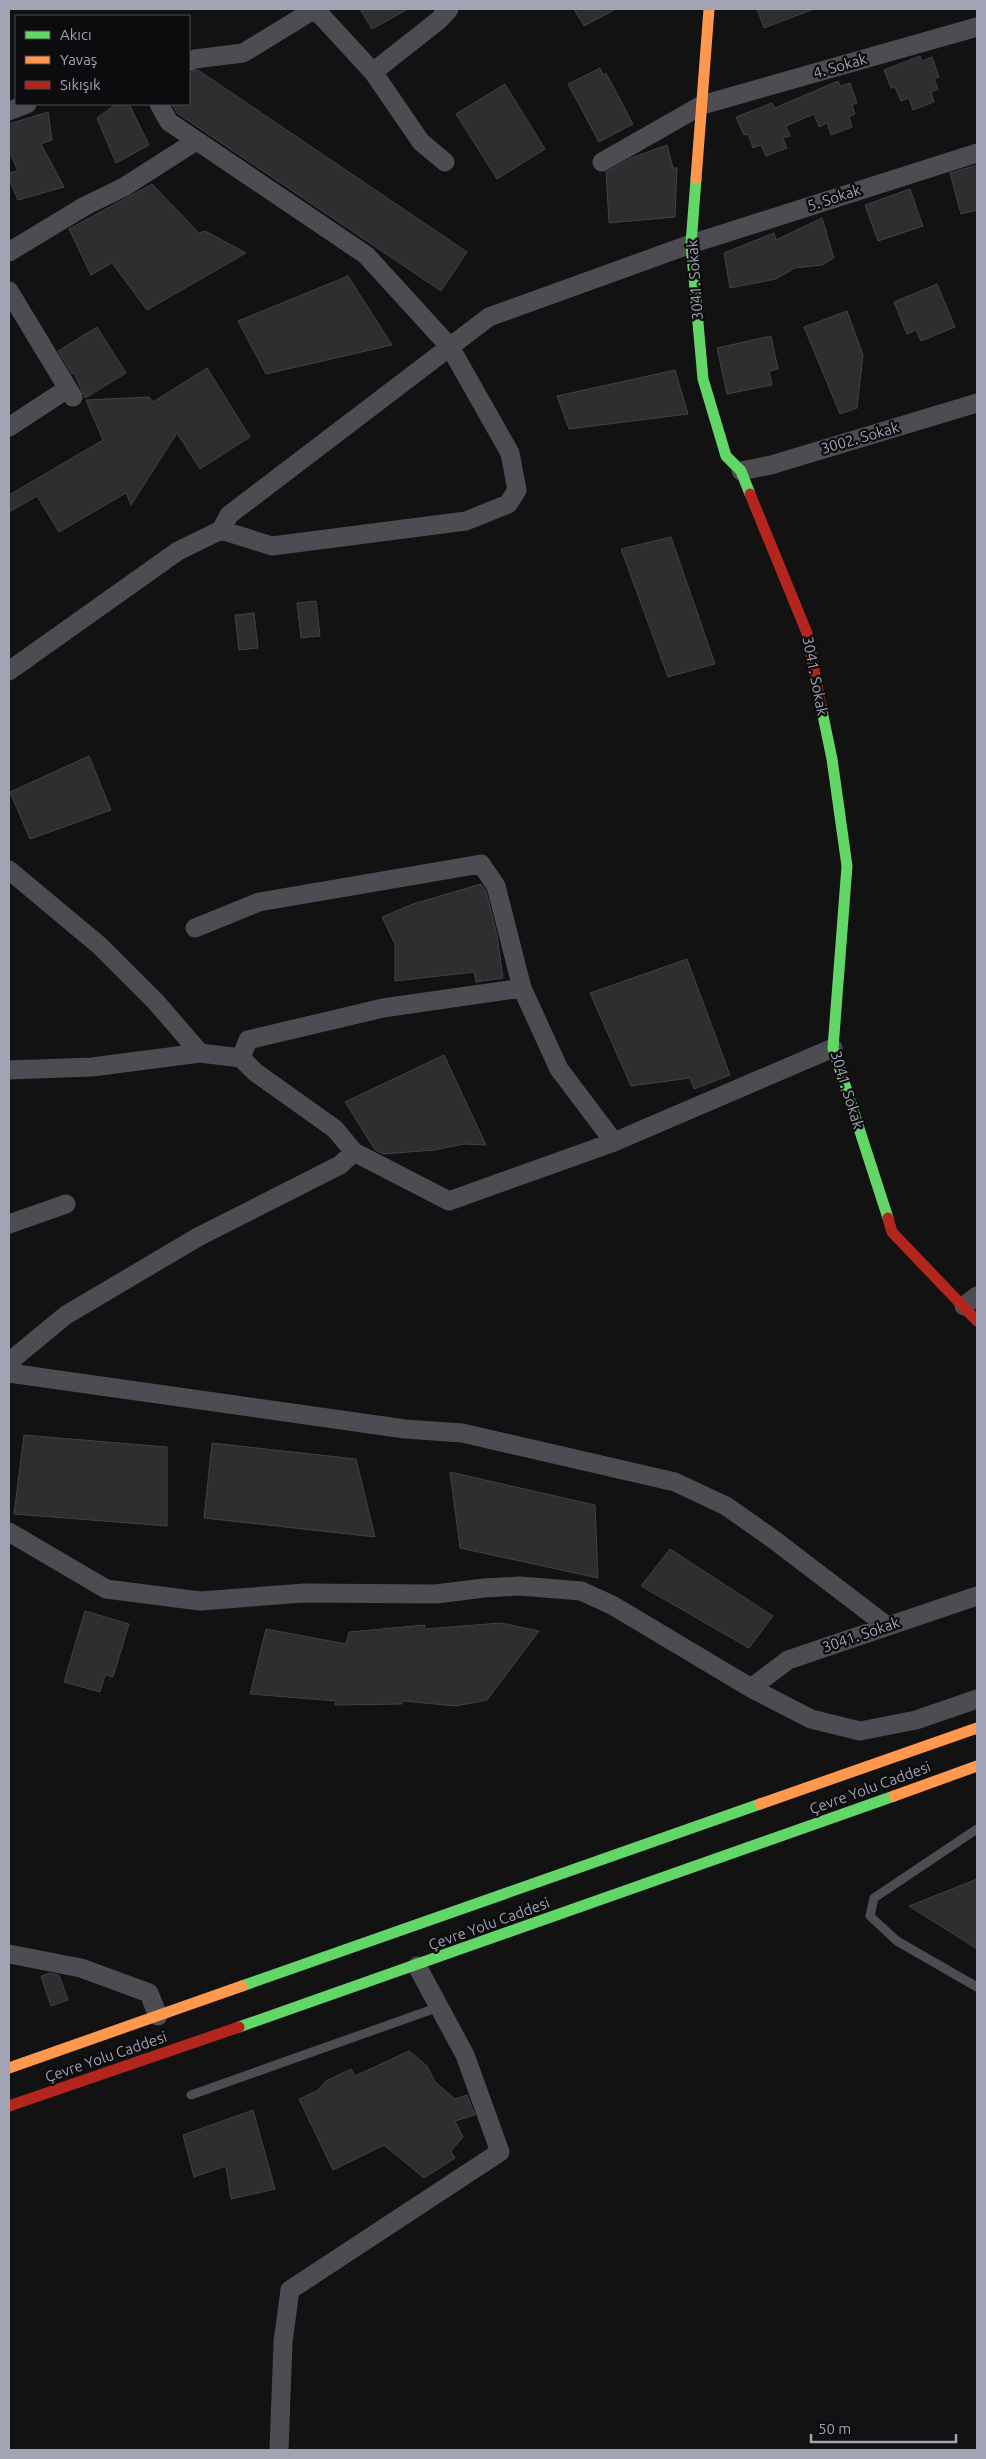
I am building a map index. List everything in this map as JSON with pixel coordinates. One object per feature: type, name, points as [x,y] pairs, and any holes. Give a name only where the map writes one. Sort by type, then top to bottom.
[{"type":"main road","name":"3041. Sokak","points":[[709,9],[691,244],[703,379],[726,456],[741,471],[807,633],[832,759],[847,866],[833,1048],[892,1232],[971,1301],[977,1321]]},
{"type":"main road","name":"Çevre Yolu Caddesi","points":[[9,2068],[977,1728]]},
{"type":"main road","name":"Çevre Yolu Caddesi","points":[[9,2106],[417,1966],[977,1766]]},
{"type":"street","points":[[190,62],[195,59],[243,53],[315,9],[373,72],[421,142],[445,162]]},
{"type":"street","points":[[373,72],[439,20],[449,9]]},
{"type":"street","name":"4. Sokak","points":[[602,162],[702,105],[977,27]]},
{"type":"street","points":[[9,111],[24,105]]},
{"type":"street","points":[[9,671],[178,551],[221,530],[272,546],[466,521],[508,504],[517,490],[510,452],[450,347],[366,254],[169,122],[160,105]]},
{"type":"street","points":[[9,252],[85,206],[124,187],[196,141]]},
{"type":"street","name":"5. Sokak","points":[[221,530],[229,515],[489,317],[691,244],[977,152]]},
{"type":"street","points":[[9,292],[70,393],[9,427]]},
{"type":"street","name":"3002. Sokak","points":[[741,471],[770,465],[977,402]]},
{"type":"street","points":[[195,928],[259,902],[481,864],[496,886],[522,988],[559,1069],[614,1142]]},
{"type":"street","points":[[9,870],[100,946],[156,1002],[200,1053]]},
{"type":"street","points":[[241,1058],[248,1040],[383,1008],[522,988]]},
{"type":"street","points":[[9,1070],[92,1067],[200,1053],[241,1058],[254,1072],[336,1129],[354,1152],[449,1201],[614,1142],[833,1048]]},
{"type":"street","points":[[9,1362],[66,1315],[198,1237],[340,1165],[354,1152]]},
{"type":"street","points":[[9,1224],[66,1204]]},
{"type":"street","points":[[9,1373],[396,1427],[462,1433],[675,1482],[734,1512],[887,1626]]},
{"type":"street","points":[[9,1532],[106,1588],[200,1600],[304,1593],[436,1594],[520,1586],[581,1590],[612,1605],[752,1688],[811,1719],[860,1732],[916,1720],[977,1699]]},
{"type":"street","name":"3041. Sokak","points":[[752,1688],[788,1660],[977,1596]]},
{"type":"street","points":[[9,1954],[81,1968],[149,1993],[158,2016]]},
{"type":"street","points":[[279,2450],[283,2342],[290,2290],[500,2152],[465,2055],[417,1966]]},
{"type":"lane","points":[[977,1828],[874,1898],[870,1916],[897,1941],[977,1988]]},
{"type":"lane","points":[[191,2095],[439,2007]]},
{"type":"building","points":[[360,9],[408,9],[372,29]]},
{"type":"building","points":[[574,9],[616,9],[584,26]]},
{"type":"building","points":[[757,9],[810,9],[811,10],[764,28]]},
{"type":"building","points":[[920,56],[922,61],[932,57],[939,77],[934,79],[938,89],[931,92],[934,102],[913,110],[909,98],[901,101],[895,87],[891,88],[884,70]]},
{"type":"building","points":[[600,68],[603,75],[606,73],[633,124],[599,142],[568,84]]},
{"type":"building","points":[[198,70],[467,252],[441,291],[177,113],[173,105],[190,105],[190,73]]},
{"type":"building","points":[[838,81],[840,86],[850,83],[857,103],[852,105],[855,114],[849,117],[852,127],[831,135],[827,123],[819,127],[814,114],[786,126],[790,136],[783,138],[787,148],[766,156],[761,145],[753,148],[748,134],[744,135],[736,117],[772,103],[775,108]]},
{"type":"building","points":[[505,84],[545,149],[497,179],[456,114]]},
{"type":"building","points":[[115,105],[129,105],[149,145],[116,163],[97,118]]},
{"type":"building","points":[[48,112],[52,140],[41,144],[64,187],[18,200],[9,179],[9,173],[18,171],[9,151],[9,124]]},
{"type":"building","points":[[667,145],[673,168],[677,168],[675,217],[609,223],[606,172],[631,158]]},
{"type":"building","points":[[977,165],[977,210],[961,214],[950,173]]},
{"type":"building","points":[[152,184],[199,233],[205,231],[246,253],[147,310],[112,263],[91,275],[69,229]]},
{"type":"building","points":[[910,189],[923,226],[878,241],[865,205]]},
{"type":"building","points":[[822,218],[834,258],[822,265],[795,268],[776,279],[730,288],[724,253],[774,233],[776,240]]},
{"type":"building","points":[[348,276],[392,345],[266,374],[238,321]]},
{"type":"building","points":[[937,284],[955,327],[921,341],[916,330],[907,334],[894,302]]},
{"type":"building","points":[[847,311],[863,355],[857,408],[840,414],[804,327]]},
{"type":"building","points":[[97,327],[126,373],[85,398],[74,373],[72,374],[58,351]]},
{"type":"building","points":[[771,336],[778,369],[769,371],[772,385],[727,394],[717,348]]},
{"type":"building","points":[[207,368],[250,437],[200,469],[177,433],[131,505],[126,493],[59,532],[37,496],[9,512],[9,495],[103,440],[86,400],[149,397],[153,402]]},
{"type":"building","points":[[675,370],[688,414],[569,429],[557,396]]},
{"type":"building","points":[[671,537],[715,664],[668,677],[621,549]]},
{"type":"building","points":[[316,601],[320,636],[301,638],[297,603]]},
{"type":"building","points":[[254,613],[258,648],[239,650],[235,615]]},
{"type":"building","points":[[89,756],[111,810],[30,839],[10,792]]},
{"type":"building","points":[[481,884],[486,891],[497,935],[503,978],[476,982],[474,972],[395,981],[395,944],[382,917],[413,904]]},
{"type":"building","points":[[687,959],[730,1075],[694,1089],[690,1078],[631,1086],[590,993]]},
{"type":"building","points":[[444,1055],[486,1145],[464,1144],[434,1150],[383,1154],[375,1150],[345,1102]]},
{"type":"building","points":[[24,1435],[167,1447],[167,1526],[14,1514]]},
{"type":"building","points":[[212,1443],[356,1459],[375,1537],[204,1518]]},
{"type":"building","points":[[450,1472],[595,1505],[598,1578],[460,1548]]},
{"type":"building","points":[[670,1549],[773,1616],[749,1648],[641,1586]]},
{"type":"building","points":[[85,1611],[129,1624],[113,1677],[105,1675],[100,1692],[64,1682]]},
{"type":"building","points":[[501,1623],[539,1631],[487,1700],[456,1706],[403,1701],[402,1704],[335,1705],[336,1701],[250,1694],[266,1629],[346,1644],[349,1632],[425,1625],[424,1629]]},
{"type":"building","points":[[977,1879],[977,1949],[909,1906]]},
{"type":"building","points":[[50,1973],[59,1975],[68,2000],[51,2006],[41,1976]]},
{"type":"building","points":[[409,2051],[427,2066],[435,2082],[455,2099],[467,2095],[475,2115],[455,2121],[463,2137],[451,2151],[455,2158],[424,2178],[384,2145],[333,2170],[299,2099],[317,2091],[326,2081],[351,2069],[355,2076]]},
{"type":"building","points":[[253,2110],[275,2189],[231,2199],[226,2166],[194,2177],[183,2135]]},
{"type":"traffic: fast","points":[[696,179],[691,244],[703,379],[726,456],[741,471],[750,494]]},
{"type":"traffic: fast","points":[[821,706],[832,759],[847,866],[833,1048],[888,1218]]},
{"type":"traffic: fast","points":[[239,2027],[894,1796]]},
{"type":"traffic: fast","points":[[242,1986],[760,1804]]},
{"type":"traffic: slow","points":[[696,179],[709,9]]},
{"type":"traffic: slow","points":[[760,1804],[977,1728]]},
{"type":"traffic: slow","points":[[894,1796],[977,1766]]},
{"type":"traffic: slow","points":[[9,2068],[242,1986]]},
{"type":"traffic: jam","points":[[750,494],[807,633],[821,706]]},
{"type":"traffic: jam","points":[[888,1218],[892,1232],[977,1321]]},
{"type":"traffic: jam","points":[[9,2106],[239,2027]]}]
